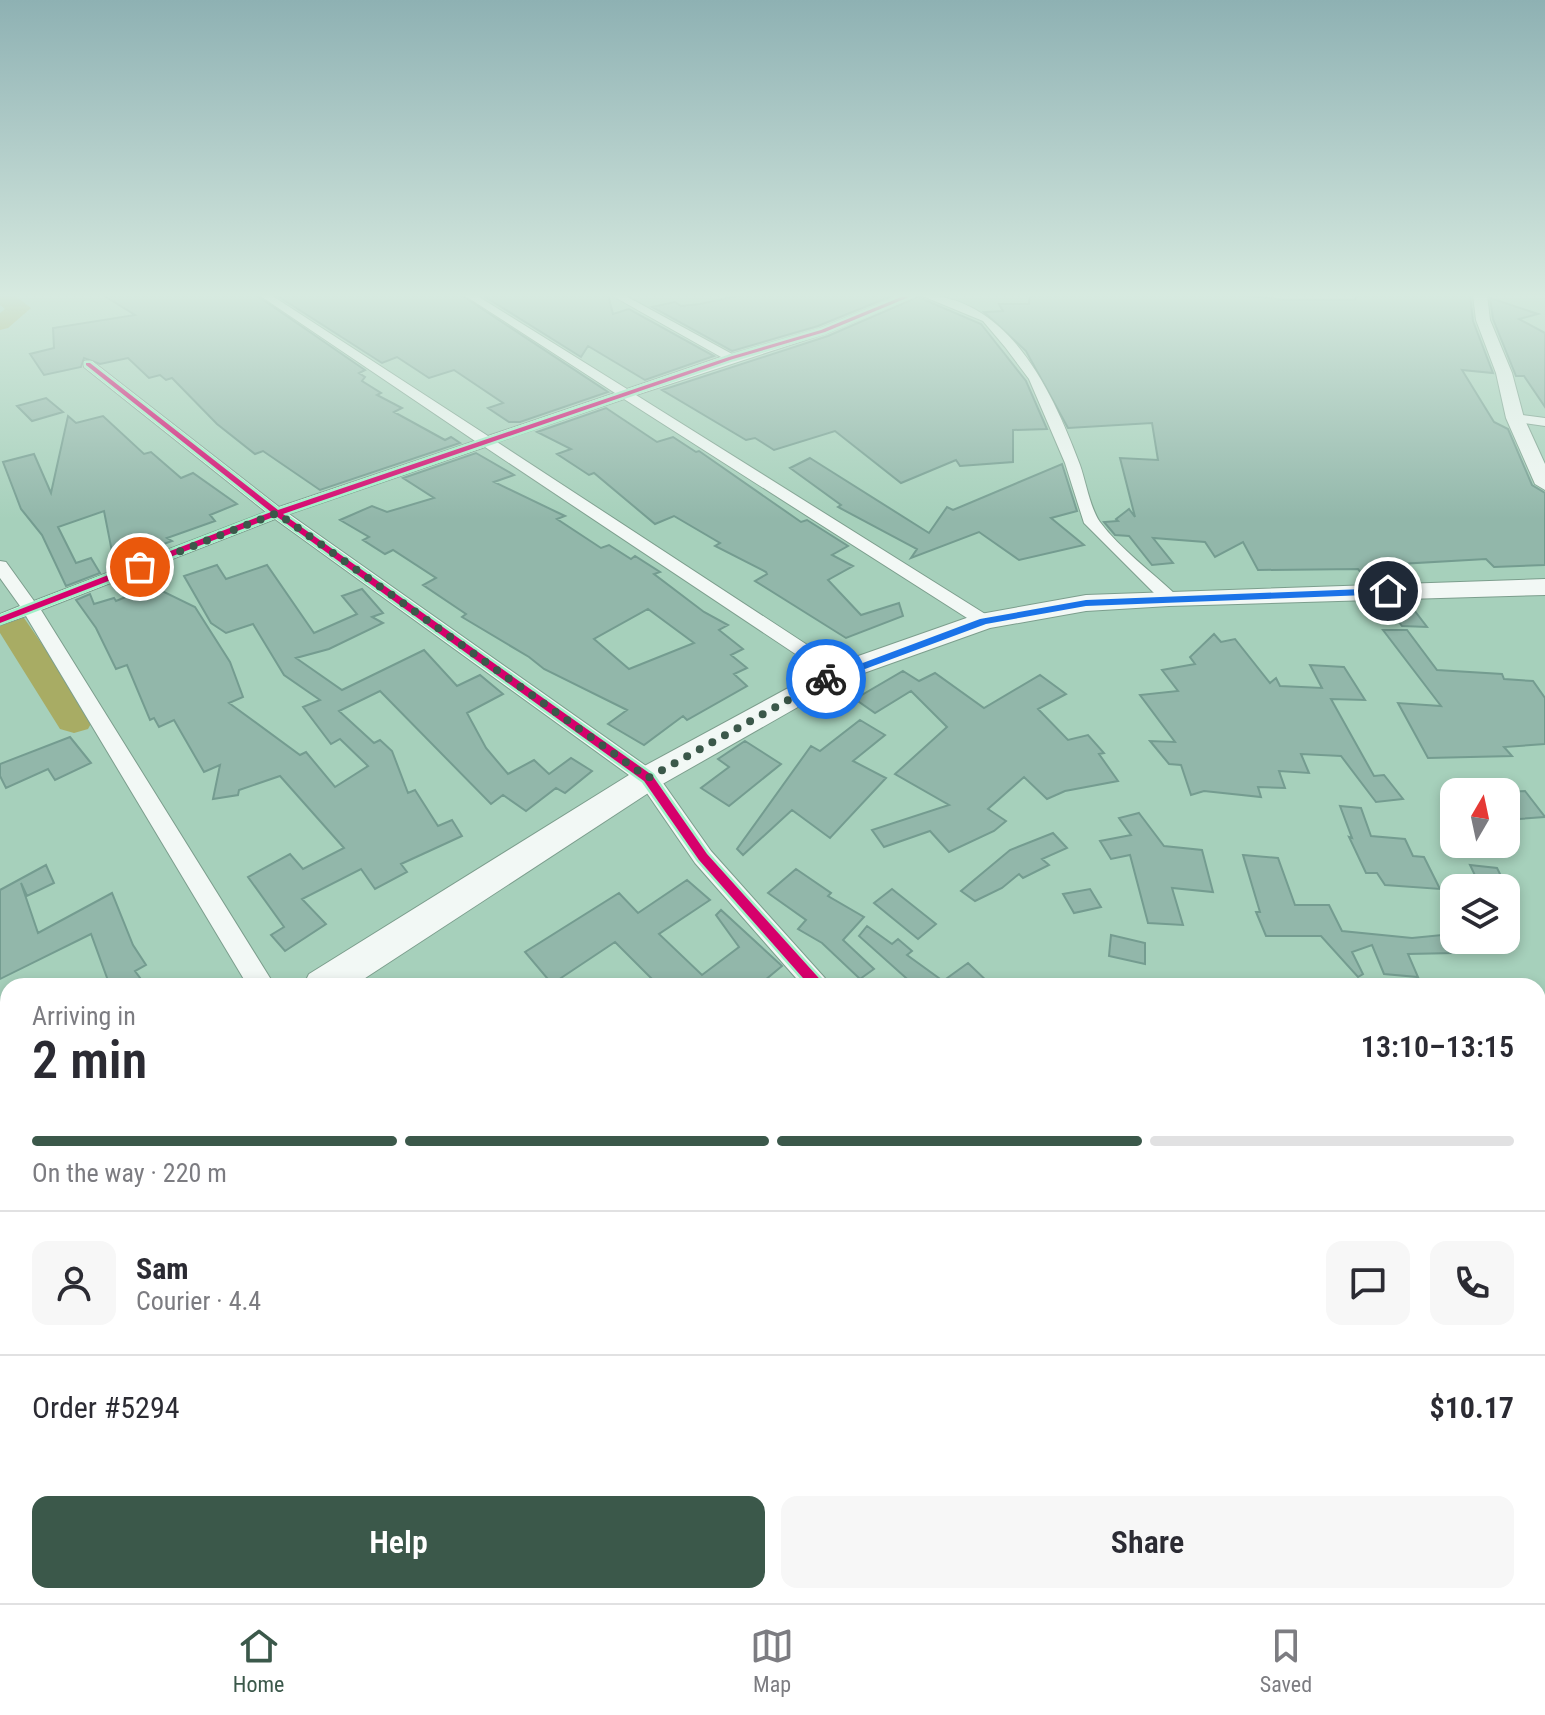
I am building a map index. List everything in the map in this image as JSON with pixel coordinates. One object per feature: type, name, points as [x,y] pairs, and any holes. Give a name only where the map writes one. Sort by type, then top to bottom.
[{"type":"main road","points":[[335,978],[648,778],[837,673],[984,621],[1086,603],[1545,587]]},
{"type":"street","points":[[95,370],[277,513],[648,778],[703,857],[812,978]]},
{"type":"street","points":[[375,370],[837,673]]},
{"type":"street","points":[[590,370],[984,621]]},
{"type":"street","points":[[0,620],[277,513],[696,370]]},
{"type":"street","points":[[1029,370],[1072,463],[1092,523],[1103,538],[1169,598]]},
{"type":"street","points":[[1503,370],[1515,418],[1545,484]]},
{"type":"street","points":[[1515,418],[1545,422]]},
{"type":"street","points":[[0,566],[31,609],[257,978]]},
{"type":"building","points":[[41,370],[68,370],[44,375]]},
{"type":"building","points":[[140,370],[365,370],[359,373],[365,377],[362,381],[381,393],[377,395],[402,408],[394,412],[445,440],[451,437],[460,443],[320,490],[263,451],[255,454],[217,424],[172,378],[166,380],[160,375],[149,378]]},
{"type":"building","points":[[417,370],[574,370],[608,392],[520,422],[509,422],[488,408],[503,403],[454,370],[429,378]]},
{"type":"building","points":[[628,370],[674,370],[645,380]]},
{"type":"building","points":[[724,370],[1017,370],[1026,381],[1047,429],[1013,430],[1013,462],[960,466],[956,460],[901,483],[835,431],[774,450],[755,438],[746,440],[662,390]]},
{"type":"building","points":[[1036,370],[1492,370],[1493,373],[1462,370],[1494,422],[1508,429],[1532,485],[1545,493],[1545,565],[1494,567],[1486,559],[1400,564],[1404,569],[1382,568],[1392,581],[1368,582],[1358,569],[1258,570],[1243,542],[1215,557],[1205,542],[1153,538],[1173,563],[1152,565],[1129,536],[1115,535],[1104,522],[1118,521],[1116,519],[1129,509],[1135,517],[1120,458],[1158,460],[1152,423],[1068,428]]},
{"type":"building","points":[[1514,370],[1545,370],[1545,407],[1524,376],[1516,376]]},
{"type":"building","points":[[46,398],[63,412],[32,421],[17,406]]},
{"type":"building","points":[[606,408],[657,442],[673,437],[699,451],[801,522],[807,520],[848,546],[832,555],[853,566],[828,580],[861,615],[899,603],[903,616],[846,638],[755,581],[766,572],[715,546],[720,543],[674,516],[655,524],[594,473],[589,475],[557,454],[571,449],[537,432]]},
{"type":"building","points":[[68,416],[76,423],[103,416],[144,454],[151,452],[181,478],[193,473],[237,504],[210,515],[215,521],[114,562],[104,511],[58,527],[76,563],[91,558],[100,573],[66,586],[42,535],[21,509],[3,462],[34,454],[51,493]]},
{"type":"building","points":[[476,453],[514,475],[494,482],[565,516],[557,519],[601,548],[609,545],[631,559],[635,556],[660,572],[654,574],[704,612],[728,625],[719,630],[743,649],[731,655],[747,668],[734,674],[747,686],[687,720],[683,716],[644,745],[608,724],[627,710],[544,669],[462,617],[466,614],[423,585],[436,578],[393,550],[385,554],[363,540],[369,537],[340,520],[372,506],[387,512],[434,498],[403,478]],"holes":[[[648,609],[694,643],[629,669],[594,639]]]},
{"type":"building","points":[[810,458],[929,533],[947,507],[953,510],[1062,464],[1077,511],[1051,518],[1084,545],[1019,560],[979,532],[911,558],[917,549],[838,507],[841,505],[790,468]]},
{"type":"building","points":[[217,565],[226,579],[267,565],[314,633],[357,614],[342,596],[362,589],[383,613],[372,617],[383,623],[329,649],[296,658],[342,690],[424,650],[457,686],[480,675],[503,694],[467,713],[486,748],[508,774],[534,760],[549,774],[571,758],[592,771],[565,793],[556,788],[526,811],[503,795],[491,804],[380,691],[339,711],[374,743],[380,740],[392,751],[408,793],[415,790],[438,826],[452,820],[462,836],[401,864],[407,872],[375,889],[361,869],[302,899],[326,924],[285,951],[271,935],[284,927],[248,877],[290,854],[303,869],[344,848],[280,776],[239,790],[238,795],[213,799],[220,765],[204,772],[174,720],[159,727],[154,718],[150,720],[127,665],[116,669],[96,628],[76,600],[90,594],[94,604],[114,598],[116,601],[152,586],[195,607],[230,662],[243,697],[229,703],[300,755],[306,752],[335,787],[368,766],[340,739],[331,744],[303,707],[320,700],[284,675],[253,624],[226,633],[211,623],[184,576]]},
{"type":"building","points":[[1408,602],[1427,627],[1402,626],[1384,603]]},
{"type":"building","points":[[1383,630],[1407,630],[1437,670],[1502,674],[1504,679],[1533,681],[1545,698],[1545,744],[1504,747],[1512,756],[1428,758],[1398,703],[1441,706]]},
{"type":"building","points":[[1214,634],[1221,642],[1235,639],[1270,683],[1276,678],[1280,686],[1322,688],[1310,665],[1344,667],[1365,700],[1331,699],[1374,776],[1384,775],[1403,799],[1376,802],[1341,756],[1301,754],[1309,773],[1279,771],[1285,788],[1258,787],[1261,797],[1204,791],[1191,795],[1181,765],[1169,764],[1150,741],[1175,742],[1140,695],[1178,691],[1162,670],[1195,664],[1190,657]]},
{"type":"building","points":[[903,671],[919,681],[935,673],[984,708],[1040,675],[1066,694],[1038,709],[1068,740],[1088,735],[1104,753],[1099,754],[1118,781],[1065,791],[1047,799],[1024,777],[988,809],[1006,821],[994,831],[949,852],[930,831],[884,847],[872,830],[949,805],[895,774],[947,727],[911,691],[875,713],[855,699]]},
{"type":"building","points":[[860,720],[885,735],[853,761],[886,778],[830,838],[792,810],[743,855],[737,849],[811,746],[820,751]]},
{"type":"building","points":[[70,737],[91,763],[55,780],[48,769],[6,788],[0,776],[0,764]]},
{"type":"building","points":[[745,741],[781,764],[729,806],[701,788],[729,767],[718,759]]},
{"type":"building","points":[[1520,791],[1525,791],[1545,817],[1520,819]]},
{"type":"building","points":[[1340,806],[1361,808],[1371,836],[1405,839],[1413,856],[1424,857],[1440,889],[1385,885],[1377,873],[1366,873],[1349,837],[1352,838]]},
{"type":"building","points":[[1139,813],[1164,846],[1202,850],[1213,892],[1172,888],[1183,925],[1148,923],[1130,855],[1111,859],[1100,841],[1131,835],[1119,818]]},
{"type":"building","points":[[1053,833],[1067,848],[1042,859],[1049,865],[1023,878],[1019,874],[1002,888],[975,901],[961,891],[1010,850]]},
{"type":"building","points":[[1243,855],[1278,858],[1295,905],[1329,905],[1342,931],[1412,938],[1440,935],[1440,953],[1408,954],[1418,977],[1384,974],[1372,945],[1352,952],[1363,974],[1358,977],[1321,936],[1266,936],[1256,912],[1260,912]]},
{"type":"building","points":[[46,865],[54,883],[27,896],[21,883],[38,933],[112,893],[133,945],[146,965],[135,971],[140,978],[107,978],[91,934],[0,978],[0,890]]},
{"type":"building","points":[[1470,865],[1497,868],[1500,874],[1474,874]]},
{"type":"building","points":[[796,869],[831,893],[828,896],[864,917],[843,940],[874,969],[859,978],[822,943],[798,929],[806,920],[768,893]]},
{"type":"building","points":[[687,880],[710,900],[659,934],[702,975],[739,947],[716,915],[721,910],[782,966],[768,978],[651,978],[615,942],[561,978],[547,978],[525,952],[619,893],[638,913]]},
{"type":"building","points":[[892,889],[936,924],[918,939],[874,903]]},
{"type":"building","points":[[1090,889],[1101,907],[1074,913],[1063,894]]},
{"type":"building","points":[[867,926],[892,944],[898,939],[912,951],[907,955],[939,978],[906,978],[859,936]]},
{"type":"building","points":[[1111,935],[1145,943],[1145,964],[1109,956]]},
{"type":"building","points":[[968,963],[984,978],[947,978]]},
{"type":"waterway","points":[[10,622],[74,720]]},
{"type":"cycle path","points":[[95,370],[277,513],[648,778],[703,857],[812,978]]},
{"type":"cycle path","points":[[0,620],[277,513],[696,370]]},
{"type":"way so far","points":[[140,567],[277,513],[648,778],[826,679]]},
{"type":"route","points":[[826,679],[984,621],[1086,603],[1388,591]]}]
